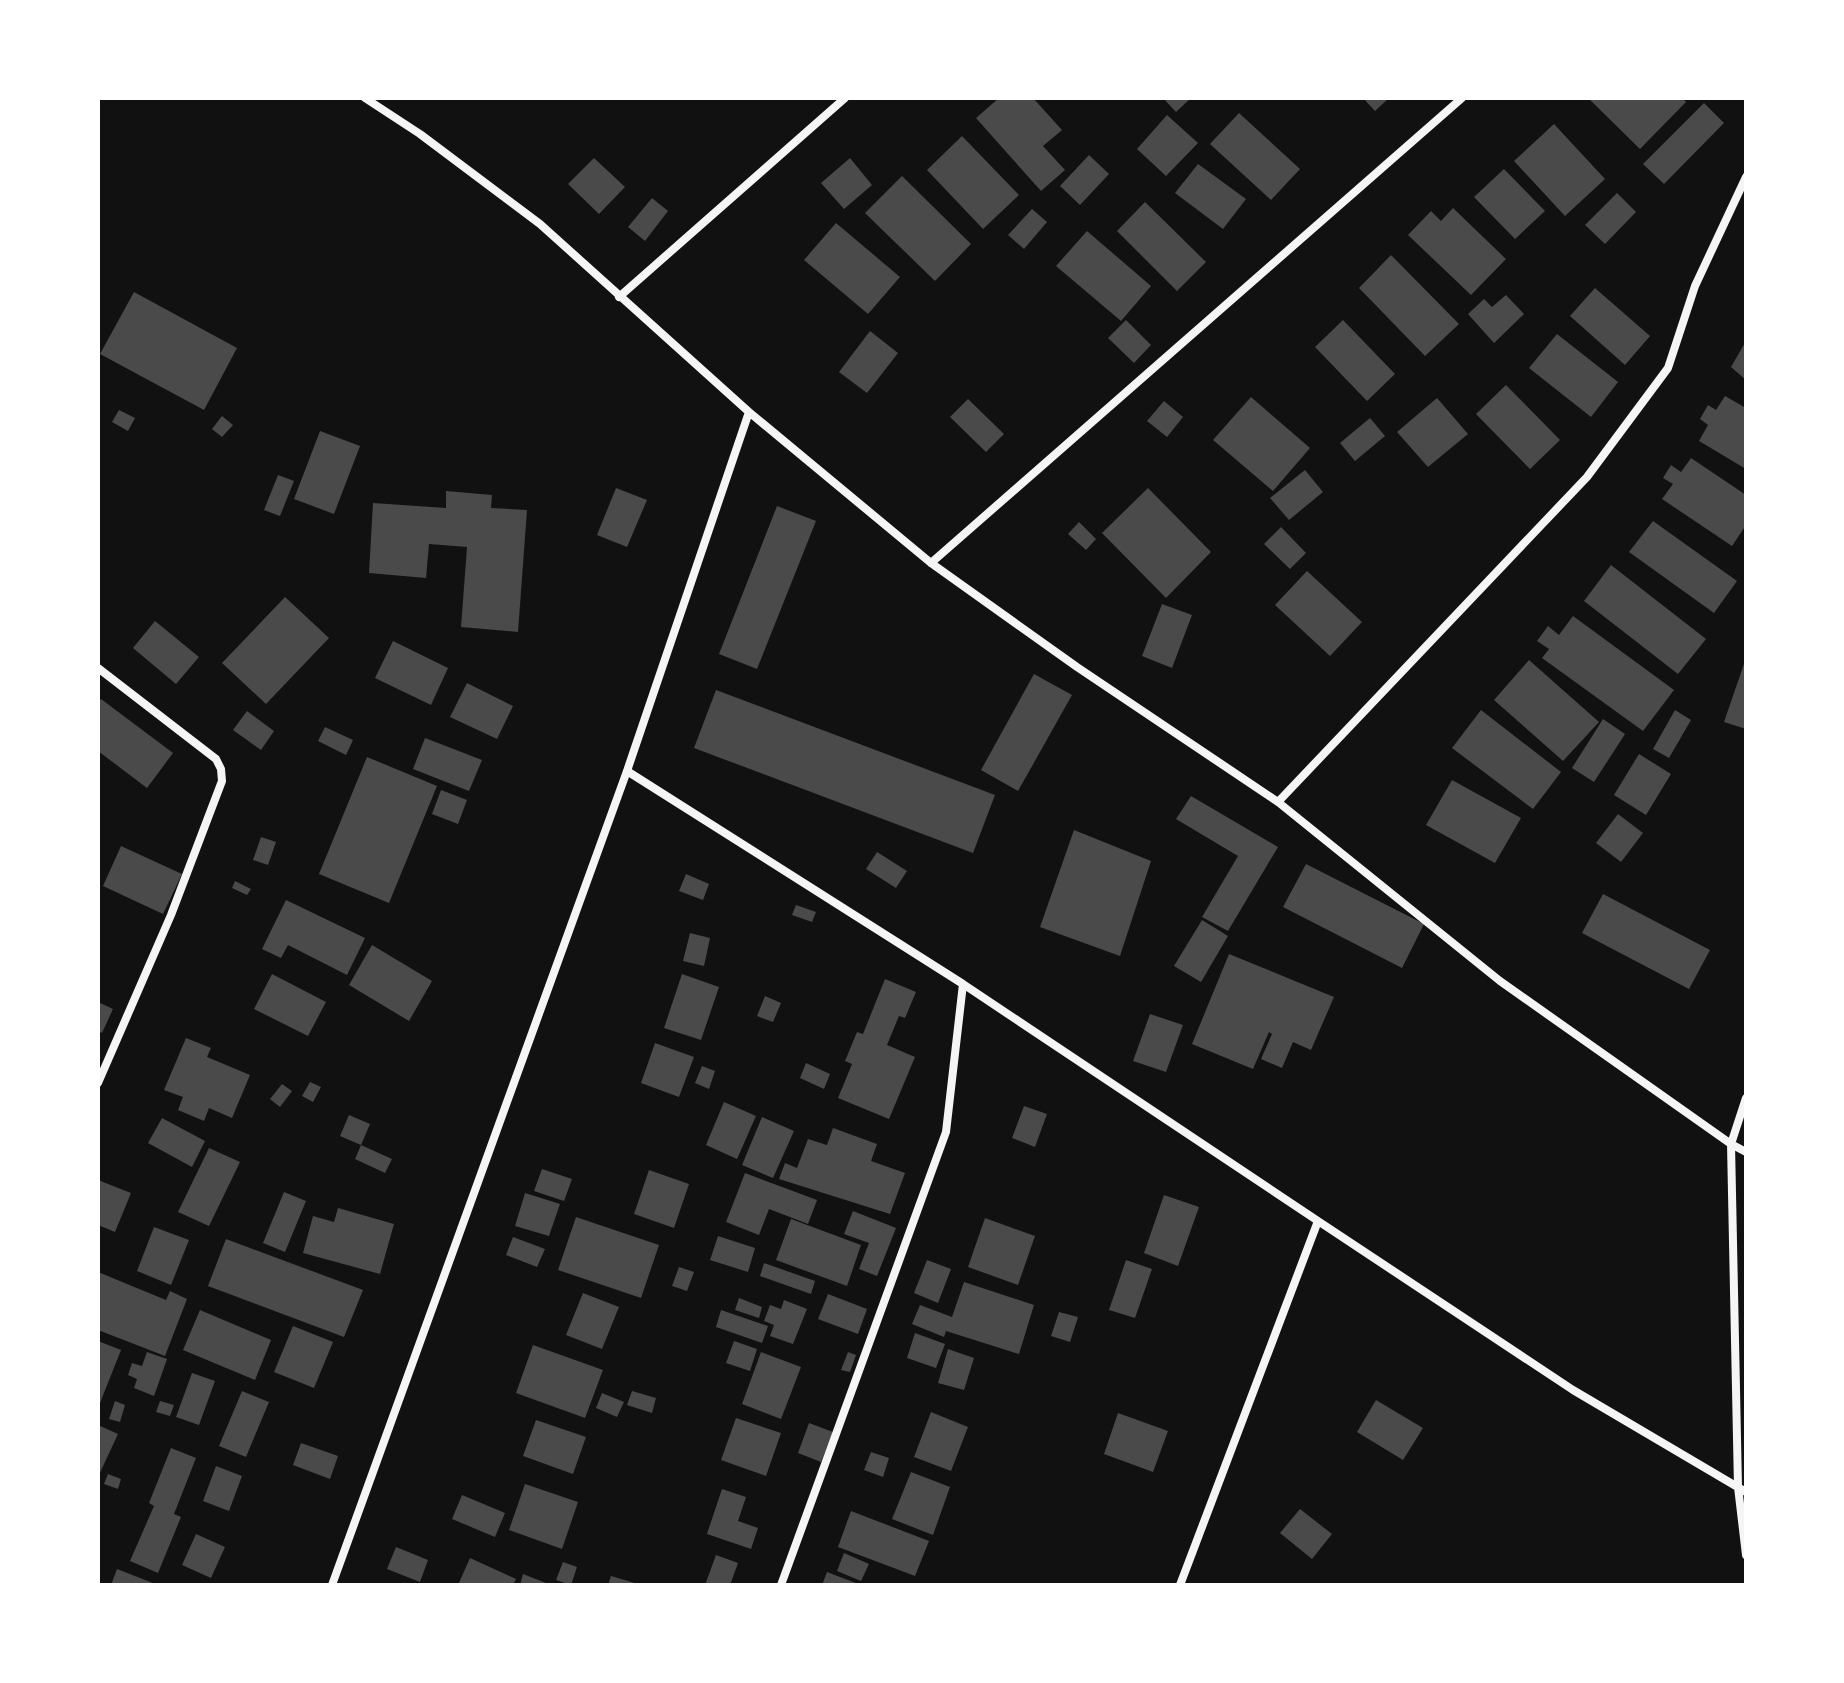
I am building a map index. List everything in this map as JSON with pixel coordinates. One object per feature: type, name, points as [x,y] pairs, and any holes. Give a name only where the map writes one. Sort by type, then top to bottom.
[{"type":"street","points":[[365,98],[420,134],[540,224],[749,412],[931,563],[1077,667],[1278,802],[1500,981],[1746,1152]]},
{"type":"street","points":[[619,297],[845,98]]},
{"type":"street","points":[[931,563],[1462,98]]},
{"type":"street","points":[[1278,802],[1587,477],[1668,368],[1695,286],[1746,177]]},
{"type":"street","points":[[332,1585],[627,771],[749,412]]},
{"type":"street","points":[[98,668],[216,759],[222,781],[171,915],[98,1083]]},
{"type":"street","points":[[627,771],[963,984],[1573,1390],[1742,1490]]},
{"type":"street","points":[[781,1585],[946,1132],[963,984]]},
{"type":"street","points":[[1746,1098],[1731,1144],[1746,1555]]},
{"type":"street","points":[[1180,1585],[1318,1221]]},
{"type":"building","points":[[999,98],[1033,98],[1062,130],[1043,146],[1065,170],[1041,191],[976,118]]},
{"type":"building","points":[[1163,98],[1191,98],[1176,112]]},
{"type":"building","points":[[1363,98],[1389,98],[1375,111]]},
{"type":"building","points":[[1588,98],[1682,98],[1686,102],[1640,149]]},
{"type":"building","points":[[1704,103],[1724,123],[1664,184],[1643,164]]},
{"type":"building","points":[[1239,113],[1300,169],[1271,200],[1210,144]]},
{"type":"building","points":[[1167,115],[1198,143],[1166,176],[1137,149]]},
{"type":"building","points":[[1554,124],[1605,179],[1565,216],[1514,161]]},
{"type":"building","points":[[962,136],[1019,195],[983,229],[927,170]]},
{"type":"building","points":[[1089,155],[1109,174],[1080,205],[1060,186]]},
{"type":"building","points":[[594,158],[625,187],[599,214],[568,184]]},
{"type":"building","points":[[850,158],[872,185],[844,209],[821,183]]},
{"type":"building","points":[[1198,164],[1246,199],[1223,229],[1175,193]]},
{"type":"building","points":[[1504,169],[1545,211],[1515,239],[1474,197]]},
{"type":"building","points":[[902,176],[971,244],[935,281],[865,213]]},
{"type":"building","points":[[1617,193],[1636,212],[1605,244],[1585,225]]},
{"type":"building","points":[[652,198],[668,211],[645,241],[628,227]]},
{"type":"building","points":[[1145,202],[1206,262],[1177,291],[1117,231]]},
{"type":"building","points":[[1453,208],[1506,259],[1471,295],[1408,235],[1431,211],[1441,221]]},
{"type":"building","points":[[1032,209],[1047,222],[1024,249],[1008,235]]},
{"type":"building","points":[[836,223],[900,277],[868,314],[804,260]]},
{"type":"building","points":[[1087,231],[1151,286],[1121,321],[1056,266]]},
{"type":"building","points":[[1391,255],[1459,324],[1425,356],[1359,288]]},
{"type":"building","points":[[1595,288],[1650,336],[1625,365],[1570,316]]},
{"type":"building","points":[[134,292],[237,348],[204,410],[100,354]]},
{"type":"building","points":[[1506,295],[1524,314],[1494,343],[1468,314],[1484,299],[1492,307]]},
{"type":"building","points":[[1126,320],[1151,345],[1134,363],[1108,338]]},
{"type":"building","points":[[1343,320],[1395,374],[1367,401],[1315,347]]},
{"type":"building","points":[[870,331],[898,353],[867,393],[839,372]]},
{"type":"building","points":[[1557,334],[1618,382],[1591,417],[1529,368]]},
{"type":"building","points":[[1746,341],[1746,380],[1731,367]]},
{"type":"building","points":[[1506,385],[1560,440],[1530,469],[1476,414]]},
{"type":"building","points":[[1725,396],[1746,408],[1746,469],[1699,441],[1708,425],[1700,419],[1708,405],[1716,410]]},
{"type":"building","points":[[1251,397],[1310,448],[1273,491],[1213,440]]},
{"type":"building","points":[[1437,398],[1468,434],[1428,467],[1397,432]]},
{"type":"building","points":[[968,399],[1004,434],[986,452],[950,417]]},
{"type":"building","points":[[1164,401],[1183,417],[1167,437],[1147,421]]},
{"type":"building","points":[[119,410],[135,418],[128,431],[112,422]]},
{"type":"building","points":[[222,416],[233,425],[222,437],[212,429]]},
{"type":"building","points":[[1370,418],[1385,436],[1355,461],[1340,443]]},
{"type":"building","points":[[320,431],[360,446],[334,514],[294,499]]},
{"type":"building","points":[[1691,458],[1746,495],[1746,525],[1732,546],[1662,499],[1673,484],[1663,478],[1671,465],[1681,472]]},
{"type":"building","points":[[1305,470],[1323,492],[1289,520],[1270,498]]},
{"type":"building","points":[[278,475],[294,481],[280,516],[264,510]]},
{"type":"building","points":[[616,488],[647,500],[627,547],[597,535]]},
{"type":"building","points":[[1148,488],[1211,552],[1166,598],[1102,533]]},
{"type":"building","points":[[446,491],[492,495],[491,508],[527,510],[518,632],[461,627],[467,547],[429,544],[426,578],[369,573],[373,503],[446,508]]},
{"type":"building","points":[[777,506],[816,521],[757,669],[719,654]]},
{"type":"building","points":[[1653,521],[1737,581],[1714,613],[1629,552]]},
{"type":"building","points":[[1079,522],[1096,539],[1086,550],[1068,534]]},
{"type":"building","points":[[1281,527],[1306,553],[1290,569],[1264,544]]},
{"type":"building","points":[[1611,565],[1706,639],[1678,674],[1584,601]]},
{"type":"building","points":[[1307,571],[1362,622],[1330,656],[1275,605]]},
{"type":"building","points":[[285,597],[329,638],[266,704],[222,663]]},
{"type":"building","points":[[1162,604],[1192,615],[1172,668],[1142,656]]},
{"type":"building","points":[[1573,616],[1674,690],[1643,731],[1542,658],[1549,649],[1537,641],[1548,626],[1559,635]]},
{"type":"building","points":[[155,621],[199,657],[176,684],[133,648]]},
{"type":"building","points":[[393,641],[448,668],[431,705],[375,678]]},
{"type":"building","points":[[1746,658],[1746,729],[1724,722]]},
{"type":"building","points":[[1529,660],[1599,722],[1563,761],[1494,700]]},
{"type":"building","points":[[1034,674],[1072,695],[1018,791],[981,770]]},
{"type":"building","points":[[467,683],[513,706],[497,739],[450,717]]},
{"type":"building","points":[[716,690],[995,795],[973,853],[694,748]]},
{"type":"building","points":[[101,699],[173,753],[147,788],[98,751],[98,704]]},
{"type":"building","points":[[1481,710],[1561,772],[1533,809],[1452,748]]},
{"type":"building","points":[[1675,710],[1691,720],[1669,758],[1653,749]]},
{"type":"building","points":[[247,711],[274,731],[261,750],[233,730]]},
{"type":"building","points":[[1603,719],[1625,734],[1594,782],[1572,768]]},
{"type":"building","points":[[325,727],[353,740],[346,755],[318,741]]},
{"type":"building","points":[[425,738],[482,760],[469,791],[413,769]]},
{"type":"building","points":[[1639,754],[1671,774],[1646,815],[1614,795]]},
{"type":"building","points":[[367,757],[437,786],[389,903],[319,874]]},
{"type":"building","points":[[1452,780],[1521,818],[1495,863],[1426,825]]},
{"type":"building","points":[[441,790],[467,800],[458,824],[432,814]]},
{"type":"building","points":[[1191,796],[1278,847],[1228,931],[1202,917],[1238,856],[1176,819]]},
{"type":"building","points":[[1618,814],[1643,833],[1621,862],[1596,843]]},
{"type":"building","points":[[1074,830],[1151,861],[1120,956],[1040,927]]},
{"type":"building","points":[[261,837],[276,842],[268,865],[253,860]]},
{"type":"building","points":[[121,846],[182,874],[163,914],[103,886]]},
{"type":"building","points":[[877,852],[907,871],[896,888],[866,869]]},
{"type":"building","points":[[1306,864],[1424,924],[1402,968],[1283,907]]},
{"type":"building","points":[[686,874],[709,884],[703,900],[679,891]]},
{"type":"building","points":[[235,881],[251,889],[247,895],[232,888]]},
{"type":"building","points":[[1603,894],[1710,950],[1689,989],[1582,933]]},
{"type":"building","points":[[286,900],[365,938],[347,975],[288,945],[281,958],[262,949]]},
{"type":"building","points":[[796,905],[816,912],[812,922],[792,915]]},
{"type":"building","points":[[1202,920],[1228,936],[1201,982],[1174,966]]},
{"type":"building","points":[[690,933],[710,938],[704,966],[683,961]]},
{"type":"building","points":[[372,945],[432,981],[409,1021],[349,985]]},
{"type":"building","points":[[1229,954],[1334,997],[1311,1050],[1293,1042],[1282,1068],[1261,1059],[1272,1034],[1269,1032],[1253,1069],[1192,1044]]},
{"type":"building","points":[[272,974],[326,1002],[308,1036],[254,1009]]},
{"type":"building","points":[[682,974],[719,987],[701,1040],[664,1028]]},
{"type":"building","points":[[885,979],[916,992],[905,1018],[899,1016],[887,1045],[915,1057],[889,1119],[838,1098],[852,1064],[845,1061],[857,1032],[863,1034]]},
{"type":"building","points":[[765,996],[781,1003],[773,1022],[757,1016]]},
{"type":"building","points":[[98,1002],[113,1009],[102,1033],[98,1031]]},
{"type":"building","points":[[1150,1014],[1183,1025],[1166,1072],[1133,1061]]},
{"type":"building","points":[[186,1038],[211,1048],[207,1057],[250,1075],[232,1118],[209,1108],[204,1121],[178,1110],[183,1097],[164,1090]]},
{"type":"building","points":[[655,1043],[694,1057],[679,1097],[641,1083]]},
{"type":"building","points":[[806,1063],[830,1074],[824,1089],[800,1078]]},
{"type":"building","points":[[702,1066],[715,1071],[709,1089],[695,1083]]},
{"type":"building","points":[[310,1082],[321,1087],[313,1102],[302,1096]]},
{"type":"building","points":[[282,1084],[292,1091],[280,1107],[270,1099]]},
{"type":"building","points":[[724,1102],[756,1116],[737,1159],[706,1145]]},
{"type":"building","points":[[1024,1106],[1047,1114],[1035,1147],[1012,1138]]},
{"type":"building","points":[[349,1115],[370,1124],[361,1145],[340,1136]]},
{"type":"building","points":[[762,1117],[794,1131],[773,1178],[742,1165]]},
{"type":"building","points":[[162,1118],[205,1141],[192,1167],[148,1143]]},
{"type":"building","points":[[833,1128],[877,1144],[871,1161],[905,1173],[890,1214],[779,1179],[785,1163],[797,1168],[808,1139],[827,1145]]},
{"type":"building","points":[[361,1145],[392,1159],[385,1173],[355,1159]]},
{"type":"building","points":[[209,1148],[240,1162],[209,1226],[178,1212]]},
{"type":"building","points":[[542,1169],[572,1179],[564,1201],[534,1191]]},
{"type":"building","points":[[649,1170],[689,1184],[674,1228],[634,1214]]},
{"type":"building","points":[[745,1173],[817,1200],[808,1224],[769,1209],[759,1235],[726,1222]]},
{"type":"building","points":[[98,1180],[131,1193],[115,1232],[98,1225]]},
{"type":"building","points":[[284,1192],[306,1201],[285,1252],[263,1243]]},
{"type":"building","points":[[525,1193],[560,1204],[549,1236],[515,1226]]},
{"type":"building","points":[[1164,1195],[1199,1207],[1178,1266],[1144,1253]]},
{"type":"building","points":[[338,1208],[394,1224],[380,1274],[303,1253],[313,1216],[334,1222]]},
{"type":"building","points":[[853,1211],[896,1228],[877,1276],[859,1269],[869,1243],[844,1234]]},
{"type":"building","points":[[576,1217],[659,1245],[641,1298],[558,1270]]},
{"type":"building","points":[[985,1218],[1035,1236],[1018,1285],[968,1267]]},
{"type":"building","points":[[791,1219],[861,1245],[847,1286],[776,1260]]},
{"type":"building","points":[[154,1227],[189,1240],[171,1285],[137,1271]]},
{"type":"building","points":[[718,1236],[755,1248],[748,1272],[710,1260]]},
{"type":"building","points":[[513,1237],[545,1249],[537,1267],[506,1255]]},
{"type":"building","points":[[226,1239],[363,1290],[344,1337],[208,1286]]},
{"type":"building","points":[[927,1260],[951,1269],[938,1303],[914,1293]]},
{"type":"building","points":[[1126,1260],[1152,1269],[1135,1318],[1109,1310]]},
{"type":"building","points":[[764,1263],[815,1281],[811,1294],[760,1276]]},
{"type":"building","points":[[679,1267],[694,1272],[687,1291],[672,1286]]},
{"type":"building","points":[[98,1272],[166,1300],[170,1291],[187,1299],[165,1356],[98,1330]]},
{"type":"building","points":[[964,1282],[1034,1305],[1019,1354],[946,1331],[944,1337],[912,1324],[920,1305],[952,1317]]},
{"type":"building","points":[[583,1293],[619,1307],[602,1349],[566,1335]]},
{"type":"building","points":[[828,1294],[867,1309],[858,1334],[818,1319]]},
{"type":"building","points":[[739,1298],[762,1307],[759,1318],[735,1310]]},
{"type":"building","points":[[784,1300],[807,1309],[793,1344],[770,1336],[774,1325],[764,1321],[770,1305],[781,1309]]},
{"type":"building","points":[[200,1310],[271,1340],[255,1380],[183,1350]]},
{"type":"building","points":[[721,1310],[768,1326],[762,1343],[716,1327]]},
{"type":"building","points":[[1059,1312],[1078,1317],[1070,1342],[1051,1336]]},
{"type":"building","points":[[293,1326],[333,1342],[314,1388],[274,1372]]},
{"type":"building","points":[[915,1333],[945,1344],[936,1368],[907,1358]]},
{"type":"building","points":[[98,1341],[121,1350],[98,1408]]},
{"type":"building","points":[[734,1341],[757,1349],[750,1371],[726,1363]]},
{"type":"building","points":[[533,1345],[603,1370],[585,1418],[516,1393]]},
{"type":"building","points":[[948,1349],[974,1358],[964,1390],[938,1383]]},
{"type":"building","points":[[147,1352],[167,1359],[154,1396],[134,1388],[137,1379],[128,1375],[132,1363],[142,1366]]},
{"type":"building","points":[[761,1352],[801,1367],[781,1419],[742,1404]]},
{"type":"building","points":[[848,1352],[856,1355],[850,1372],[841,1370]]},
{"type":"building","points":[[192,1373],[215,1381],[199,1425],[176,1417]]},
{"type":"building","points":[[242,1391],[269,1402],[246,1457],[219,1446]]},
{"type":"building","points":[[632,1391],[656,1398],[652,1413],[627,1405]]},
{"type":"building","points":[[602,1393],[624,1402],[617,1417],[596,1408]]},
{"type":"building","points":[[1376,1400],[1423,1428],[1403,1460],[1357,1432]]},
{"type":"building","points":[[115,1401],[125,1405],[120,1422],[109,1419]]},
{"type":"building","points":[[160,1401],[174,1405],[170,1416],[156,1412]]},
{"type":"building","points":[[931,1412],[968,1427],[951,1471],[914,1457]]},
{"type":"building","points":[[1118,1413],[1168,1431],[1153,1472],[1104,1454]]},
{"type":"building","points":[[736,1418],[781,1433],[766,1476],[721,1460]]},
{"type":"building","points":[[536,1420],[586,1437],[573,1474],[523,1456]]},
{"type":"building","points":[[809,1423],[833,1432],[821,1462],[798,1453]]},
{"type":"building","points":[[98,1425],[118,1434],[98,1477]]},
{"type":"building","points":[[301,1443],[338,1456],[330,1479],[293,1465]]},
{"type":"building","points":[[171,1448],[196,1458],[174,1514],[181,1517],[158,1573],[130,1561],[154,1506],[149,1503]]},
{"type":"building","points":[[871,1452],[889,1458],[883,1477],[864,1470]]},
{"type":"building","points":[[216,1466],[242,1476],[229,1511],[203,1501]]},
{"type":"building","points":[[911,1472],[950,1487],[933,1535],[892,1519]]},
{"type":"building","points":[[108,1474],[121,1479],[118,1489],[104,1484]]},
{"type":"building","points":[[525,1484],[578,1502],[562,1549],[509,1530]]},
{"type":"building","points":[[722,1489],[746,1497],[738,1521],[758,1528],[751,1549],[707,1534]]},
{"type":"building","points":[[462,1495],[505,1513],[495,1537],[452,1519]]},
{"type":"building","points":[[1300,1509],[1332,1534],[1312,1559],[1280,1533]]},
{"type":"building","points":[[851,1511],[929,1541],[915,1576],[838,1547]]},
{"type":"building","points":[[196,1534],[225,1547],[211,1578],[182,1565]]},
{"type":"building","points":[[396,1547],[428,1560],[420,1582],[387,1569]]},
{"type":"building","points":[[844,1553],[869,1564],[861,1581],[837,1571]]},
{"type":"building","points":[[716,1555],[738,1563],[730,1585],[705,1585]]},
{"type":"building","points":[[470,1558],[516,1579],[513,1585],[458,1585]]},
{"type":"building","points":[[563,1562],[577,1567],[571,1585],[556,1580]]},
{"type":"building","points":[[117,1569],[158,1585],[111,1585]]},
{"type":"building","points":[[827,1572],[861,1585],[822,1585]]},
{"type":"building","points":[[523,1574],[551,1585],[520,1585]]},
{"type":"building","points":[[611,1576],[638,1584],[608,1585]]}]
